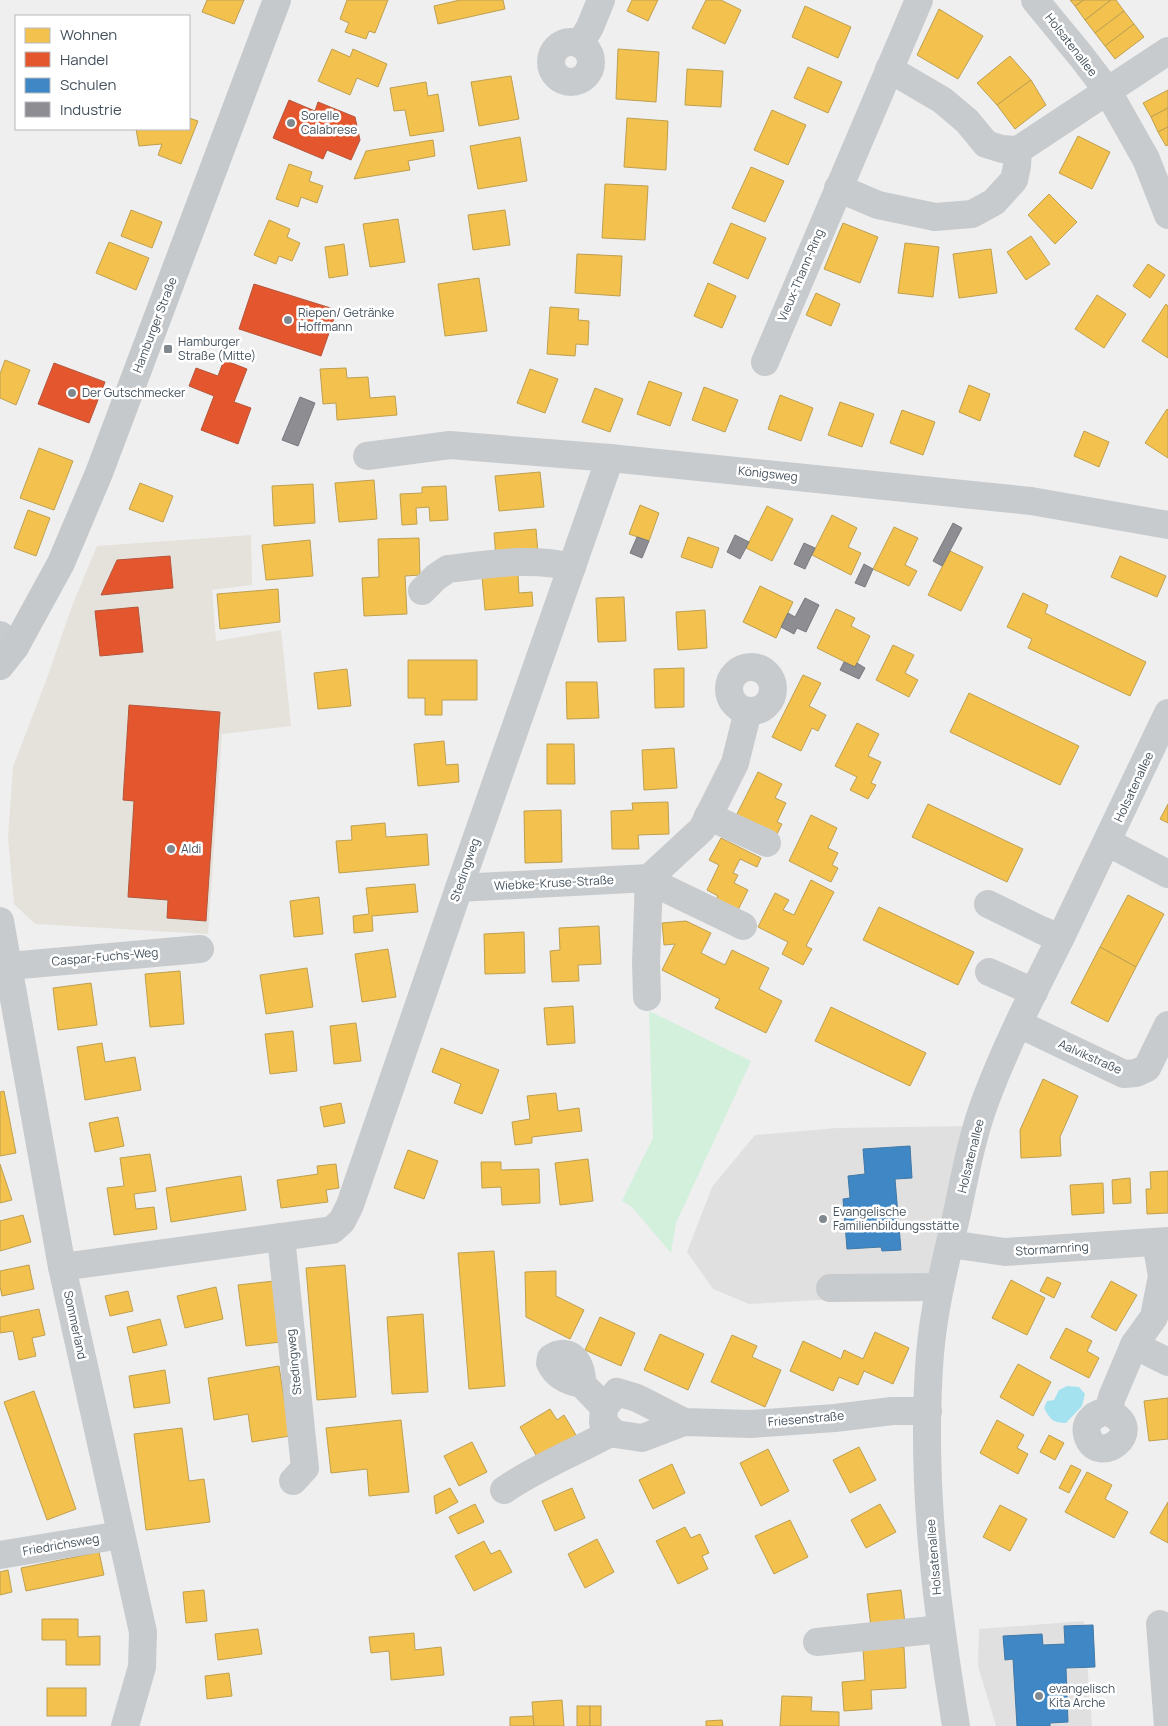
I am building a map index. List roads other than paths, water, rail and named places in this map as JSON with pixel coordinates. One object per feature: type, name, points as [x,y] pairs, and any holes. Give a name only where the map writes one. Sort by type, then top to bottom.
[{"type":"main road","name":"Hamburger Straße","points":[[5,649],[61,563],[99,473],[277,0]]},
{"type":"street","points":[[580,44],[590,27],[601,0]]},
{"type":"street","name":"Vieux-Thann-Ring","points":[[765,362],[919,0]]},
{"type":"street","name":"Holsatenallee","points":[[1035,0],[1107,90]]},
{"type":"street","points":[[890,69],[942,100],[967,122],[986,144],[1002,149],[1018,150],[1168,51]]},
{"type":"street","points":[[1107,90],[1146,159],[1168,215]]},
{"type":"street","points":[[838,188],[878,205],[935,217],[972,214],[994,202],[1014,180],[1018,150]]},
{"type":"street","name":"Königsweg","points":[[367,456],[450,444],[610,458],[1032,501],[1168,525]]},
{"type":"street","name":"Stedingweg","points":[[62,1267],[332,1230],[342,1221],[350,1205],[610,458]]},
{"type":"street","points":[[422,591],[436,577],[448,569],[534,561],[554,562],[572,567]]},
{"type":"street","points":[[647,997],[649,878],[702,829],[735,763],[748,711]]},
{"type":"street","name":"Holsatenallee","points":[[956,1726],[941,1629],[930,1512],[928,1411],[931,1352],[940,1287],[972,1144],[986,1099],[1034,992],[1168,713]]},
{"type":"street","points":[[708,816],[767,843]]},
{"type":"street","points":[[1107,842],[1168,874]]},
{"type":"street","points":[[649,878],[660,886],[743,926]]},
{"type":"street","name":"Wiebke-Kruse-Straße","points":[[459,888],[649,878]]},
{"type":"street","points":[[988,904],[1060,938]]},
{"type":"street","name":"Sommerland","points":[[0,921],[62,1267],[143,1632],[142,1667],[125,1726]]},
{"type":"street","name":"Caspar-Fuchs-Weg","points":[[9,966],[200,949]]},
{"type":"street","points":[[989,972],[1034,992]]},
{"type":"street","name":"Aalvikstraße","points":[[1019,1024],[1124,1074],[1136,1074],[1147,1068],[1168,1025]]},
{"type":"street","name":"Stedingweg","points":[[282,1238],[305,1468],[293,1481]]},
{"type":"street","name":"Stormarnring","points":[[950,1244],[1005,1252],[1162,1242],[1162,1276],[1154,1317],[1134,1345],[1112,1397],[1108,1412]]},
{"type":"street","points":[[830,1288],[940,1287]]},
{"type":"street","points":[[1134,1345],[1168,1362]]},
{"type":"street","points":[[504,1490],[523,1476],[590,1445],[608,1419],[582,1384]]},
{"type":"street","name":"Friesenstraße","points":[[684,1422],[637,1398],[618,1392],[608,1419],[615,1434],[642,1438],[684,1422],[751,1424],[835,1418],[892,1411],[928,1411]]},
{"type":"street","name":"Friedrichsweg","points":[[0,1555],[121,1535]]},
{"type":"street","points":[[1160,1624],[1168,1726]]},
{"type":"street","points":[[817,1642],[941,1629]]},
{"type":"water","points":[[1067,1386],[1079,1387],[1085,1394],[1082,1406],[1066,1423],[1058,1422],[1050,1418],[1044,1408],[1047,1401],[1054,1400],[1059,1390]]},
{"type":"place","name":"Sorelle Calabrese","points":[[291,123]]},
{"type":"place","name":"Riepen/ Getränke Hoffmann","points":[[288,320]]},
{"type":"place","name":"Hamburger Straße (Mitte)","points":[[168,349]]},
{"type":"place","name":"Der Gutschmecker","points":[[72,393]]},
{"type":"place","name":"Aldi","points":[[171,849]]},
{"type":"place","name":"Evangelische Familienbildungsstätte","points":[[823,1219]]},
{"type":"place","name":"evangelisch Kita Arche","points":[[1039,1696]]}]
